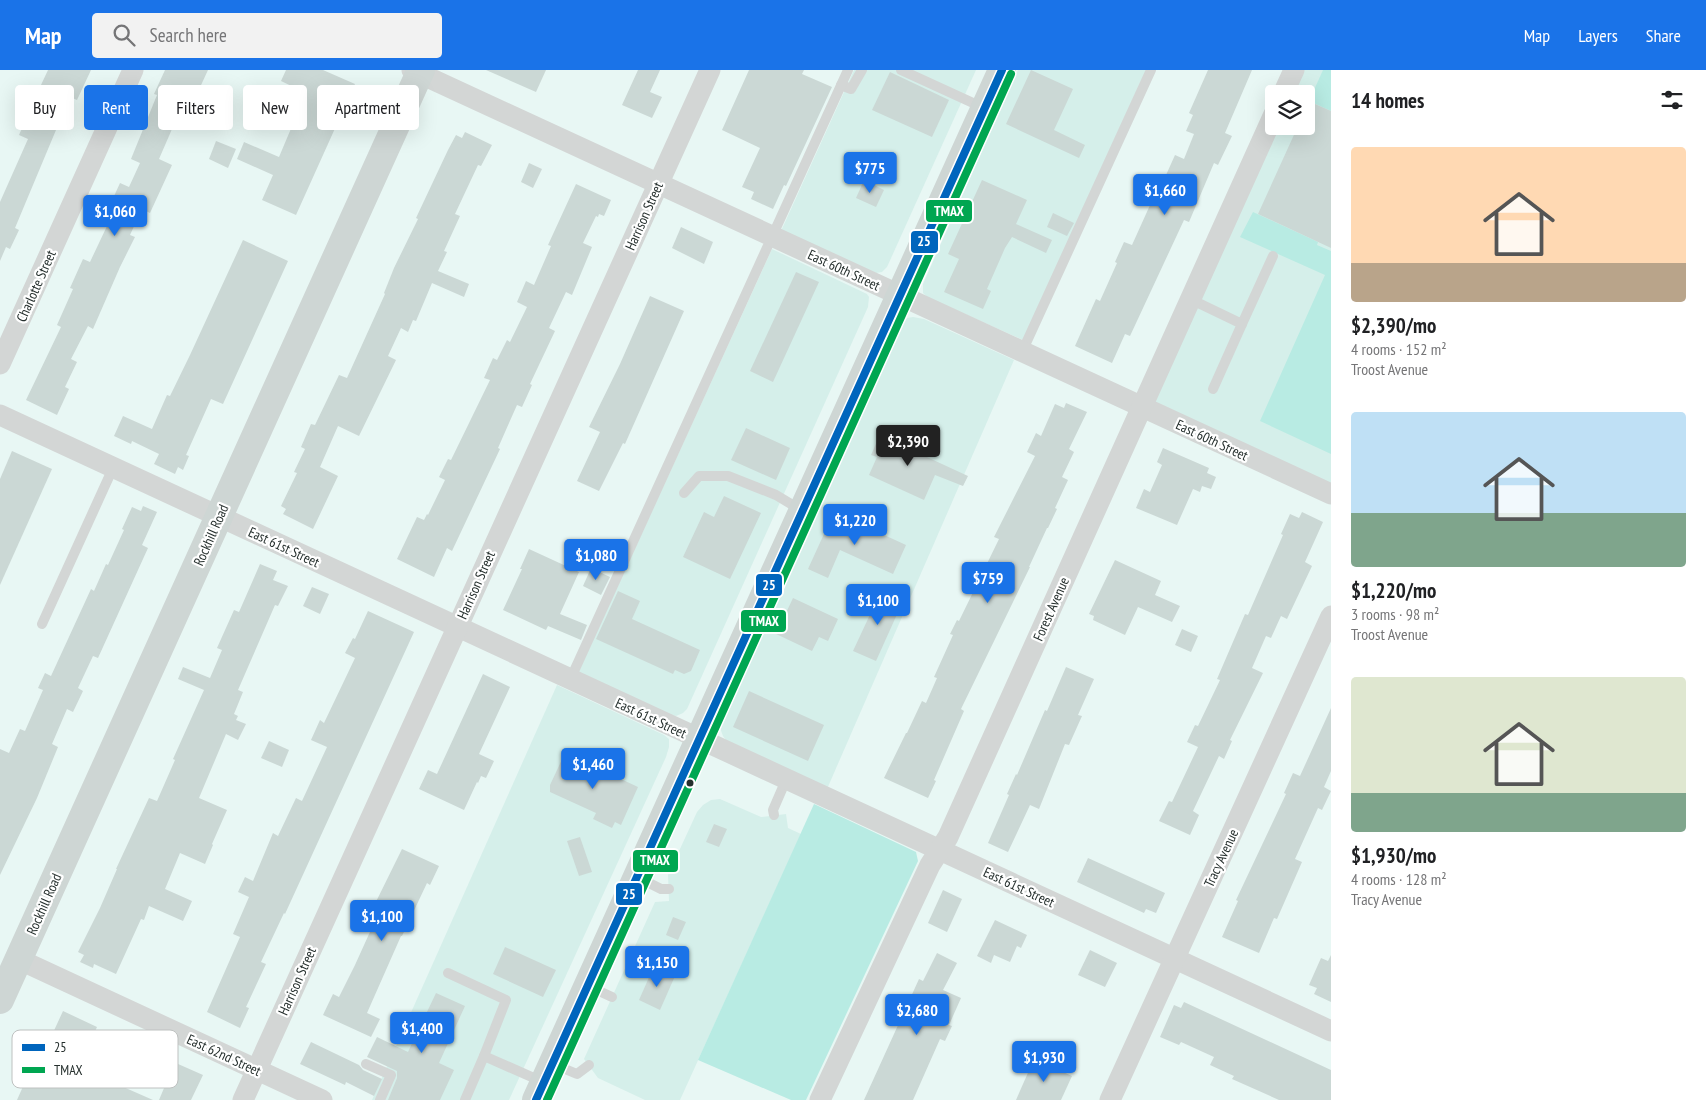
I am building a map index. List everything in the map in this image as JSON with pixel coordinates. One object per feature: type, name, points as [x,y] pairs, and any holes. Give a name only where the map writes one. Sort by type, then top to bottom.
[{"type":"main road","points":[[544,1082],[1002,70]]},
{"type":"main road","name":"Rockhill Road","points":[[0,1000],[219,517],[418,71]]},
{"type":"street","name":"Charlotte Street","points":[[0,364],[133,70]]},
{"type":"street","name":"Harrison Street","points":[[243,1100],[710,70]]},
{"type":"street","points":[[1287,85],[1294,70]]},
{"type":"street","name":"East 60th Street","points":[[418,71],[899,296],[1331,494]]},
{"type":"street","name":"Forest Avenue","points":[[820,1100],[930,865],[952,828],[1265,134]]},
{"type":"street","name":"East 61st Street","points":[[0,415],[1331,1031]]},
{"type":"street","name":"Tracy Avenue","points":[[1110,1100],[1331,616]]},
{"type":"street","name":"East 62nd Street","points":[[18,959],[171,1030]]},
{"type":"street","name":"East 62nd Street","points":[[178,1033],[322,1100]]},
{"type":"lane","points":[[570,680],[848,70]]},
{"type":"lane","points":[[841,85],[851,89],[862,70]]},
{"type":"lane","points":[[901,70],[985,108]]},
{"type":"lane","points":[[1022,352],[1151,70]]},
{"type":"lane","points":[[1213,389],[1273,256]]},
{"type":"lane","points":[[1190,299],[1242,324]]},
{"type":"lane","points":[[42,624],[113,468]]},
{"type":"lane","points":[[684,493],[699,476],[728,476],[776,495],[801,511]]},
{"type":"lane","points":[[774,815],[773,810],[786,780]]},
{"type":"lane","points":[[636,877],[661,890],[669,890]]},
{"type":"lane","points":[[448,973],[506,1000],[465,1100]]},
{"type":"lane","points":[[587,986],[612,996]]},
{"type":"lane","points":[[484,1056],[544,1082],[577,1074],[589,1066]]},
{"type":"lane","points":[[366,1064],[391,1075],[380,1100]]},
{"type":"shaded area","points":[[854,70],[976,70],[887,267],[882,272],[876,273],[781,231]]},
{"type":"shaded area","points":[[1018,70],[1146,70],[1023,340],[927,297],[923,293],[923,284]]},
{"type":"shaded area","points":[[1303,70],[1331,70],[1331,484],[1153,401],[1274,135],[1315,135],[1315,85],[1296,85]]},
{"type":"shaded area","points":[[1323,70],[1331,70],[1331,111],[1315,104],[1315,88]]},
{"type":"shaded area","points":[[1253,212],[1318,242],[1317,245],[1331,251],[1331,454],[1260,421],[1325,275],[1240,237]]},
{"type":"shaded area","points":[[772,249],[867,294],[869,297],[868,307],[687,709],[676,716],[669,715],[578,673]]},
{"type":"shaded area","points":[[907,318],[924,319],[1014,360],[827,789],[728,743],[720,728],[902,324]]},
{"type":"shaded area","points":[[557,685],[664,735],[669,739],[666,757],[509,1100],[372,1100]]},
{"type":"shaded area","points":[[720,799],[761,817],[786,814],[788,828],[801,834],[680,1100],[645,1100],[598,1078],[584,1059],[655,902],[669,901],[668,875],[697,812],[711,800]]},
{"type":"shaded area","points":[[814,804],[916,852],[918,861],[806,1100],[791,1100],[698,1060]]},
{"type":"building","points":[[48,70],[91,70],[77,100],[74,99],[74,85],[41,85]]},
{"type":"building","points":[[165,70],[208,70],[201,85],[158,85]]},
{"type":"building","points":[[286,70],[323,70],[355,84],[317,85],[317,130],[334,130],[296,215],[262,200],[273,175],[237,159],[244,142],[279,157],[290,130],[307,130],[307,85],[289,85],[281,81]]},
{"type":"building","points":[[486,70],[546,70],[536,92]]},
{"type":"building","points":[[638,70],[660,70],[650,92],[662,97],[652,118],[622,105]]},
{"type":"building","points":[[749,70],[804,70],[802,74],[832,87],[786,186],[784,185],[773,209],[751,199],[754,192],[742,187],[760,148],[722,130]]},
{"type":"building","points":[[1031,70],[1073,89],[1054,130],[1085,145],[1079,158],[1006,124]]},
{"type":"building","points":[[1208,70],[1252,70],[1225,133],[1232,136],[1218,165],[1214,163],[1189,222],[1184,220],[1130,336],[1125,334],[1112,363],[1075,346],[1096,299],[1100,301],[1124,242],[1132,245],[1175,155],[1184,159],[1194,134],[1186,131],[1193,115],[1189,113]]},
{"type":"building","points":[[890,72],[949,100],[932,137],[872,110]]},
{"type":"building","points":[[158,85],[158,130],[172,130],[159,159],[172,165],[150,213],[142,209],[130,235],[135,237],[93,329],[88,326],[71,359],[77,362],[65,387],[69,389],[57,415],[26,400],[61,327],[57,325],[73,289],[70,288],[83,259],[90,262],[116,207],[110,205],[120,183],[129,187],[140,163],[131,159],[143,130],[148,130],[148,117],[157,95],[154,94]]},
{"type":"building","points":[[1315,104],[1331,111],[1331,248],[1258,214],[1294,135],[1315,135]]},
{"type":"building","points":[[21,130],[56,130],[15,228],[19,230],[10,249],[6,247],[0,261],[0,202],[28,139],[19,135]]},
{"type":"building","points":[[465,132],[492,145],[481,166],[478,165],[455,214],[460,216],[444,251],[447,252],[438,271],[469,284],[464,297],[432,283],[416,321],[413,320],[408,332],[401,328],[388,356],[396,360],[359,436],[338,426],[320,467],[338,476],[313,529],[283,514],[286,509],[281,506],[297,473],[294,472],[305,449],[301,447],[311,424],[315,425],[339,375],[347,378],[385,294],[394,268],[418,219],[416,218],[448,150],[456,135],[462,138]]},
{"type":"building","points":[[216,141],[236,149],[228,168],[209,159]]},
{"type":"building","points":[[529,163],[542,169],[533,188],[521,182]]},
{"type":"building","points":[[864,180],[884,190],[876,207],[856,198]]},
{"type":"building","points":[[982,180],[1027,200],[1016,224],[1052,240],[1046,253],[1012,237],[1005,248],[987,289],[991,291],[983,309],[944,292],[959,259],[948,254]]},
{"type":"building","points":[[576,184],[611,200],[604,216],[599,214],[598,217],[596,216],[583,243],[592,247],[572,295],[566,292],[549,328],[555,331],[530,384],[532,385],[522,407],[517,405],[498,448],[500,449],[452,551],[447,548],[434,577],[397,559],[417,517],[424,520],[428,515],[445,480],[439,477],[448,459],[451,460],[490,380],[484,378],[493,358],[497,360],[507,340],[510,342],[527,307],[517,302],[526,281],[534,285],[551,246],[548,245]]},
{"type":"building","points":[[1053,213],[1074,223],[1067,236],[1047,227]]},
{"type":"building","points":[[681,227],[713,242],[704,264],[672,248]]},
{"type":"building","points":[[243,240],[288,261],[223,404],[211,399],[186,455],[189,456],[183,470],[178,467],[175,474],[154,464],[159,454],[132,441],[131,444],[114,436],[123,416],[152,429],[167,395],[170,396],[190,355]]},
{"type":"building","points":[[796,272],[819,282],[773,382],[750,371]]},
{"type":"building","points":[[650,296],[684,311],[625,444],[623,443],[599,491],[577,481],[600,432],[589,427],[620,364]]},
{"type":"building","points":[[1066,403],[1087,412],[1069,449],[1074,452],[1062,477],[1068,480],[1055,508],[1057,509],[1030,567],[961,709],[964,711],[928,798],[884,778],[922,701],[926,703],[937,678],[934,677],[953,635],[950,634],[957,620],[959,621],[999,539],[994,537],[1035,456],[1027,452],[1036,433],[1041,436],[1055,404],[1064,408]]},
{"type":"building","points":[[746,428],[790,448],[776,480],[731,460]]},
{"type":"building","points":[[882,430],[905,441],[903,446],[968,476],[963,486],[935,475],[924,500],[869,475],[877,457],[871,455]]},
{"type":"building","points":[[1163,448],[1209,468],[1207,473],[1216,477],[1211,489],[1202,486],[1200,492],[1193,489],[1177,525],[1136,508],[1144,489],[1150,492],[1162,465],[1157,462]]},
{"type":"building","points":[[12,451],[52,469],[0,585],[0,479]]},
{"type":"building","points":[[724,496],[761,513],[730,579],[683,557],[704,512],[714,517]]},
{"type":"building","points":[[143,506],[157,512],[142,545],[148,548],[98,658],[93,656],[78,688],[83,691],[73,712],[67,709],[52,744],[58,747],[37,798],[0,875],[0,749],[9,753],[20,729],[25,731],[43,690],[38,688],[45,673],[51,676],[91,589],[94,591],[106,564],[108,565],[132,507],[141,511]]},
{"type":"building","points":[[834,512],[906,545],[893,574],[840,550],[828,578],[808,569]]},
{"type":"building","points":[[1302,512],[1323,522],[1305,562],[1312,566],[1287,619],[1281,616],[1271,638],[1266,636],[1252,668],[1263,673],[1230,740],[1232,741],[1224,759],[1219,756],[1193,811],[1199,815],[1190,835],[1159,821],[1169,801],[1172,802],[1198,747],[1187,742],[1195,725],[1198,726],[1220,680],[1217,679],[1245,614],[1248,615],[1283,535],[1281,534],[1290,514],[1299,518]]},
{"type":"building","points":[[529,549],[579,572],[560,614],[587,625],[581,640],[548,626],[546,630],[503,610]]},
{"type":"building","points":[[1115,560],[1161,581],[1155,595],[1180,606],[1172,622],[1138,607],[1125,635],[1093,620],[1094,616],[1089,614]]},
{"type":"building","points":[[260,564],[277,571],[273,580],[288,586],[278,606],[275,605],[238,690],[243,692],[234,714],[238,716],[236,720],[246,724],[238,740],[226,734],[199,798],[227,810],[213,845],[205,864],[180,853],[165,889],[192,901],[183,921],[149,906],[144,920],[141,919],[116,974],[94,964],[93,968],[80,962],[84,955],[78,952],[100,908],[149,798],[157,801],[175,760],[173,759],[204,690],[178,679],[183,667],[210,678],[222,650],[217,648],[234,610],[239,612]]},
{"type":"building","points":[[591,568],[610,577],[601,595],[583,586]]},
{"type":"building","points":[[312,587],[329,594],[320,614],[303,606]]},
{"type":"building","points":[[618,591],[640,601],[632,619],[700,650],[691,671],[684,674],[675,670],[673,674],[596,639]]},
{"type":"building","points":[[881,591],[903,601],[876,661],[853,651]]},
{"type":"building","points":[[793,598],[838,619],[828,641],[819,637],[812,651],[776,634]]},
{"type":"building","points":[[368,611],[414,632],[285,914],[261,962],[266,964],[246,1007],[249,1008],[240,1028],[207,1012],[240,937],[233,934],[249,897],[238,892],[245,877],[253,881],[273,833],[278,836],[296,798],[302,801],[327,747],[311,740],[320,720],[324,723],[355,658],[345,653],[353,638],[355,639]]},
{"type":"building","points":[[1182,629],[1198,636],[1191,652],[1175,645]]},
{"type":"building","points":[[1066,667],[1094,679],[1078,715],[1082,716],[1069,745],[1065,744],[1039,809],[1030,805],[1008,852],[988,843],[1009,795],[1007,794]]},
{"type":"building","points":[[483,674],[510,687],[479,754],[494,761],[486,778],[481,776],[477,782],[464,810],[419,789],[428,770],[437,774]]},
{"type":"building","points":[[749,691],[824,725],[808,761],[733,727]]},
{"type":"building","points":[[1331,708],[1331,771],[1324,787],[1331,791],[1322,810],[1318,808],[1295,859],[1302,862],[1277,919],[1274,918],[1259,953],[1222,937],[1238,901],[1236,900],[1286,794],[1284,793],[1293,773],[1300,776]]},
{"type":"building","points":[[269,741],[289,750],[282,767],[261,758]]},
{"type":"building","points":[[565,753],[638,787],[621,825],[615,822],[612,828],[593,819],[596,813],[550,792],[550,785]]},
{"type":"building","points":[[714,824],[727,829],[719,847],[706,842]]},
{"type":"building","points":[[580,837],[592,872],[579,876],[567,841]]},
{"type":"building","points":[[402,849],[439,866],[430,885],[427,883],[401,936],[367,1013],[380,1019],[371,1037],[323,1015],[333,994],[339,997],[355,965],[374,923],[367,920]]},
{"type":"building","points":[[1088,858],[1165,893],[1156,913],[1146,909],[1144,913],[1077,882]]},
{"type":"building","points":[[943,890],[962,899],[947,932],[928,923]]},
{"type":"building","points":[[673,917],[686,922],[678,940],[666,935]]},
{"type":"building","points":[[995,920],[1027,935],[1021,948],[1017,946],[1010,962],[994,955],[991,963],[977,956]]},
{"type":"building","points":[[505,947],[556,970],[543,997],[493,974]]},
{"type":"building","points":[[1090,950],[1117,963],[1105,987],[1078,975]]},
{"type":"building","points":[[937,953],[957,963],[943,990],[961,998],[949,1025],[952,1026],[945,1041],[940,1039],[913,1100],[864,1100],[919,979],[923,981]]},
{"type":"building","points":[[1331,955],[1331,1002],[1314,994],[1317,988],[1309,985],[1321,958],[1328,961]]},
{"type":"building","points":[[654,966],[675,976],[660,1010],[639,1000]]},
{"type":"building","points":[[436,993],[465,1006],[439,1063],[454,1070],[440,1100],[388,1100],[397,1078],[397,1071],[367,1057],[377,1037],[408,1052]]},
{"type":"building","points":[[1184,1002],[1331,1070],[1331,1100],[1279,1100],[1232,1079],[1234,1076],[1210,1065],[1214,1057],[1181,1042],[1179,1045],[1160,1037],[1174,1005],[1181,1008]]},
{"type":"building","points":[[63,1011],[97,1027],[96,1030],[54,1030]]},
{"type":"building","points":[[311,1042],[359,1065],[363,1070],[382,1079],[374,1096],[346,1082],[345,1085],[300,1064]]},
{"type":"building","points":[[1034,1059],[1072,1076],[1061,1100],[1016,1100]]},
{"type":"building","points":[[178,1064],[203,1075],[191,1100],[159,1100],[164,1088],[178,1088]]},
{"type":"building","points":[[22,1088],[126,1088],[153,1100],[17,1100]]},
{"type":"transit line","name":"25","points":[[536,1100],[1002,70]]},
{"type":"transit line","name":"TMAX","points":[[547,1100],[1011,74]]}]
